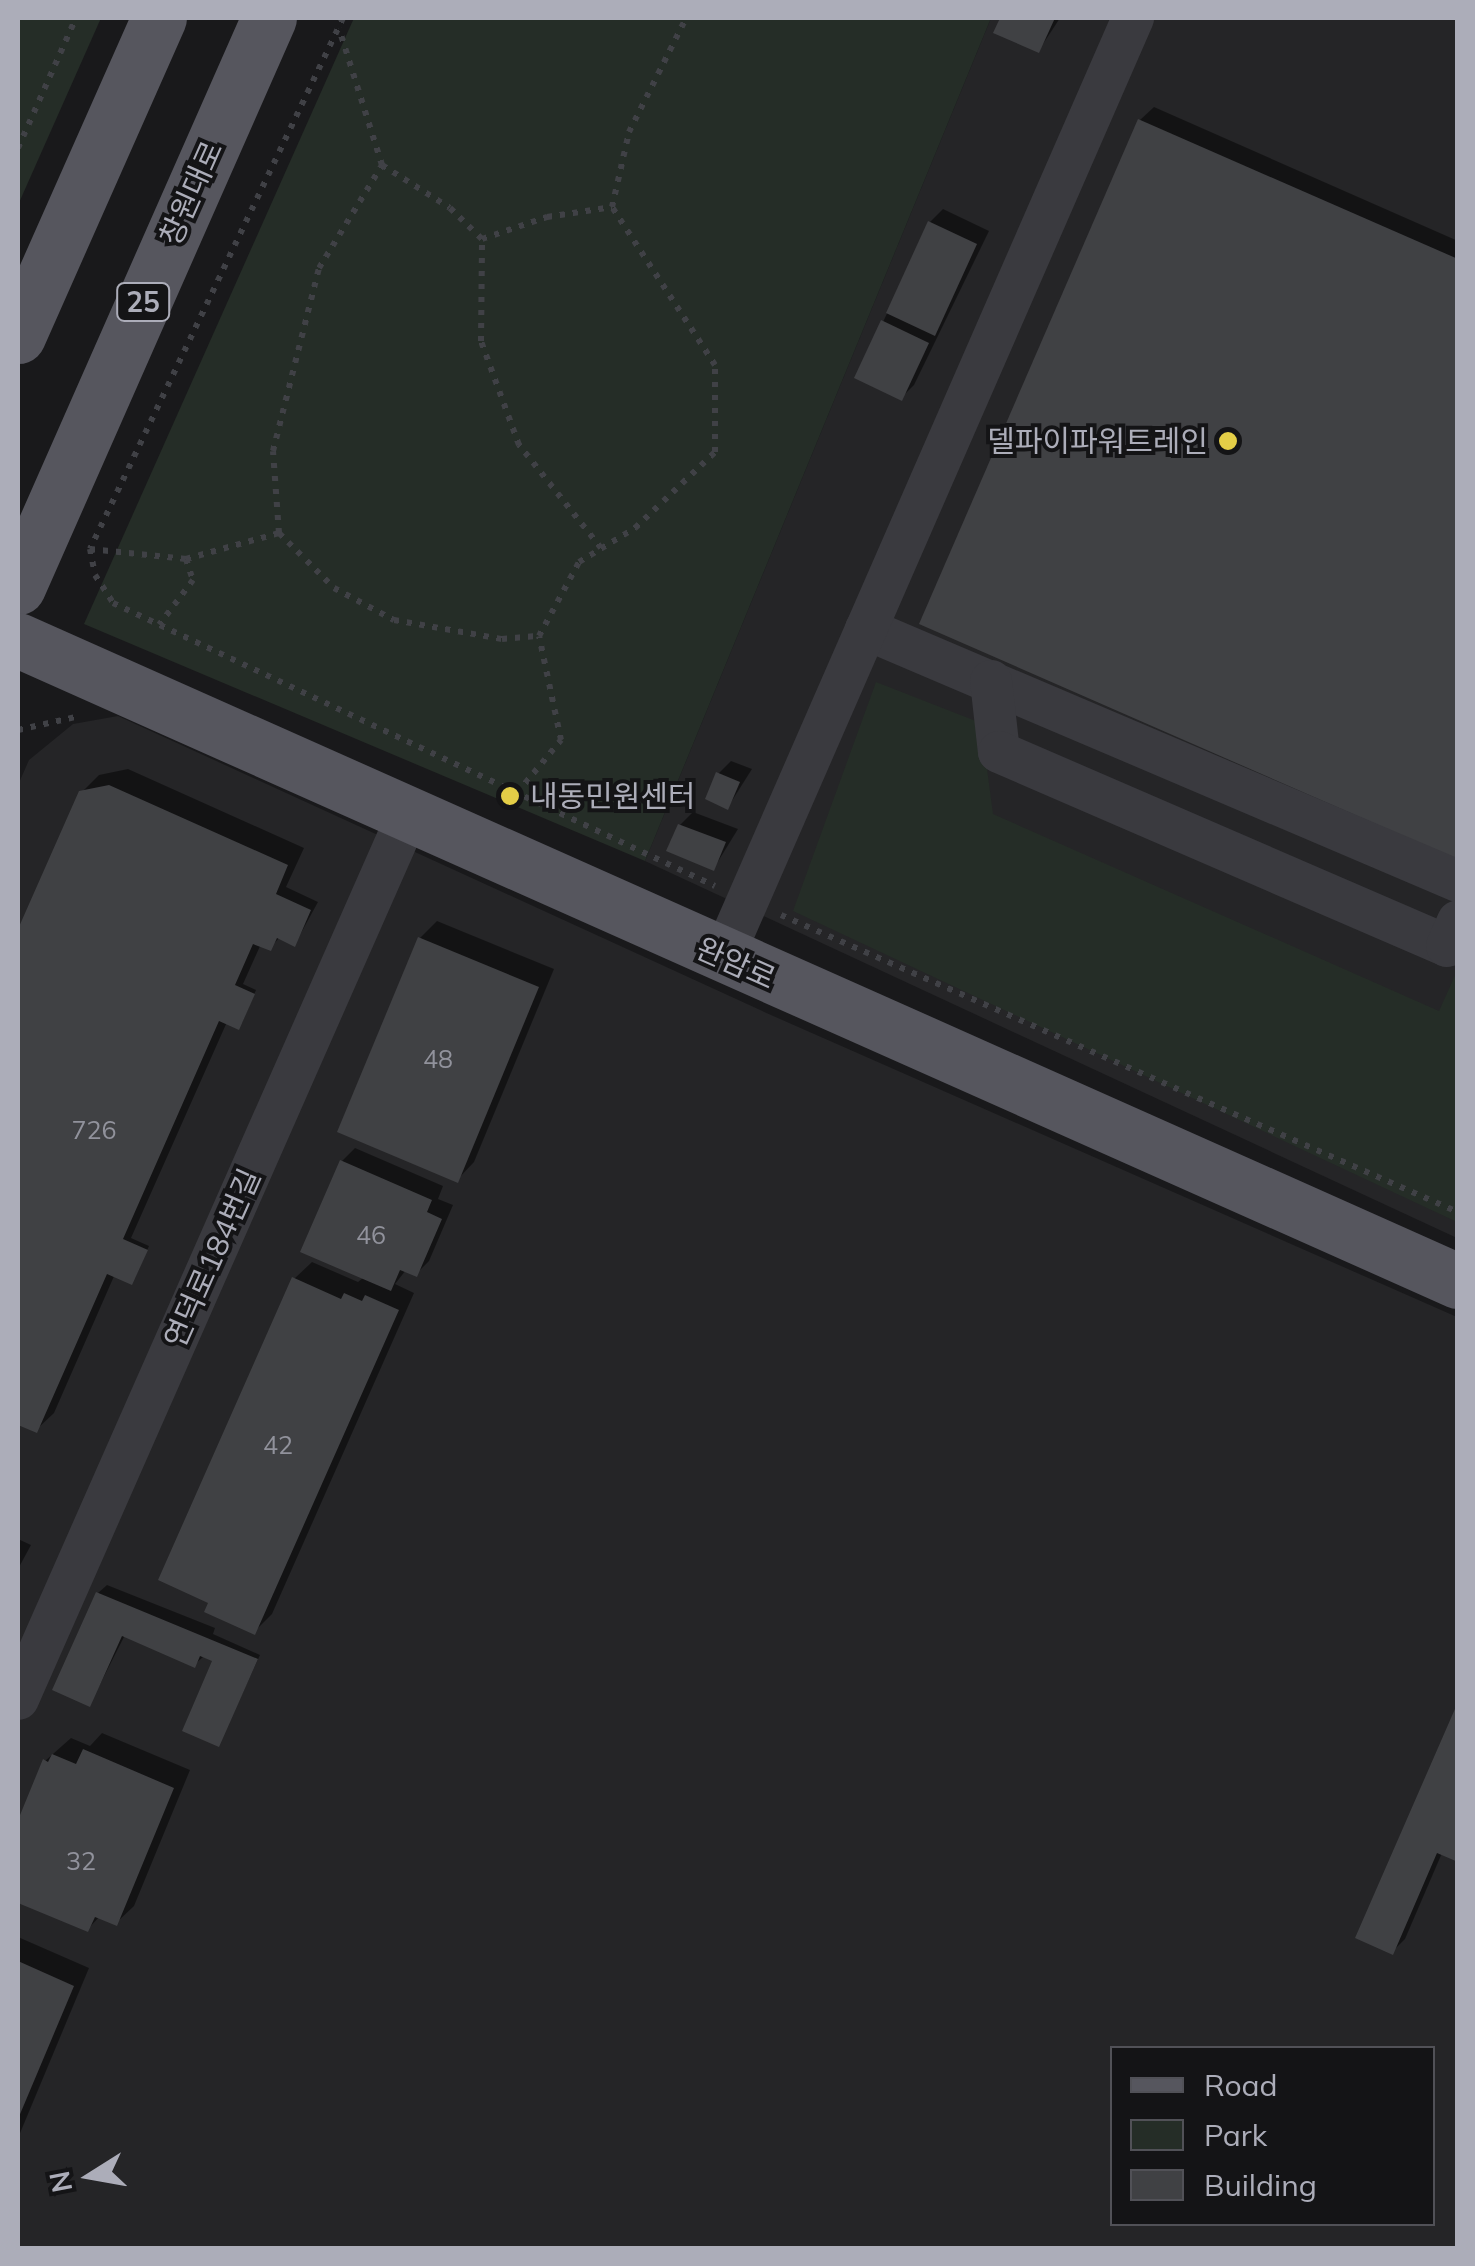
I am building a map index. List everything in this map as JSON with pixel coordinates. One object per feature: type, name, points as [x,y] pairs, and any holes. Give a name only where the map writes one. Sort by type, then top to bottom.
[{"type":"main road","points":[[18,336],[158,18]]},
{"type":"main road","name":"창원대로","points":[[18,588],[268,18]]},
{"type":"main road","name":"완암로","points":[[18,640],[407,818],[1458,1281]]},
{"type":"street","points":[[723,957],[1133,18]]},
{"type":"street","points":[[866,629],[1458,880]]},
{"type":"street","points":[[991,682],[999,752],[1447,946],[1458,921]]},
{"type":"street","name":"연덕로184번길","points":[[18,1700],[407,818]]},
{"type":"path","points":[[18,148],[76,18]]},
{"type":"path","points":[[343,18],[90,549],[95,574],[113,603],[748,901],[1458,1212]]},
{"type":"path","points":[[517,794],[561,740],[539,636],[579,562],[635,528],[715,452],[716,366],[612,207],[629,132],[686,18]]},
{"type":"path","points":[[338,28],[382,165],[450,208],[482,240],[481,341],[519,445],[601,548]]},
{"type":"path","points":[[382,165],[319,268],[273,452],[279,533],[334,588],[394,620],[502,639],[539,636]]},
{"type":"path","points":[[482,240],[548,217],[612,207]]},
{"type":"path","points":[[90,549],[186,559],[279,533]]},
{"type":"path","points":[[159,625],[193,580],[186,559]]},
{"type":"path","points":[[18,730],[100,712]]},
{"type":"shaded area","points":[[991,18],[1457,18],[1457,1238],[645,861]]},
{"type":"shaded area","points":[[118,716],[771,1015],[1457,1317],[1457,2248],[18,2248],[18,785],[29,760],[73,724]]},
{"type":"green space","points":[[18,18],[101,18],[18,205]]},
{"type":"green space","points":[[354,18],[991,18],[645,861],[84,624]]},
{"type":"green space","points":[[876,682],[981,723],[993,814],[1439,1011],[1457,971],[1457,1222],[793,911]]},
{"type":"building","points":[[1000,18],[1055,18],[1039,53],[993,33]]},
{"type":"building","name":"델파이파워트레인","points":[[1138,119],[1458,259],[1458,860],[919,624]]},
{"type":"building","points":[[928,221],[977,244],[935,336],[886,313]]},
{"type":"building","points":[[881,320],[929,343],[902,401],[854,378]]},
{"type":"building","points":[[716,772],[740,782],[728,810],[705,799]]},
{"type":"building","points":[[109,785],[288,865],[276,894],[311,910],[295,947],[277,938],[271,951],[253,944],[235,985],[255,994],[239,1030],[219,1021],[123,1239],[148,1250],[132,1285],[107,1274],[37,1433],[18,1425],[18,929],[79,791]]},
{"type":"building","points":[[678,824],[726,842],[714,871],[666,851]]},
{"type":"building","points":[[418,937],[539,987],[458,1183],[337,1132]]},
{"type":"building","points":[[340,1160],[432,1200],[427,1212],[442,1219],[417,1277],[400,1270],[391,1291],[300,1252]]},
{"type":"building","points":[[292,1277],[341,1299],[344,1293],[362,1301],[365,1295],[399,1310],[255,1635],[204,1612],[208,1603],[158,1580]]},
{"type":"building","points":[[96,1592],[258,1659],[219,1747],[182,1731],[212,1661],[200,1656],[195,1668],[122,1636],[90,1707],[52,1690]]},
{"type":"building","points":[[1458,1702],[1458,1862],[1437,1853],[1393,1955],[1355,1938]]},
{"type":"building","points":[[83,1749],[174,1788],[117,1926],[95,1917],[88,1932],[18,1903],[18,1820],[43,1759],[48,1762],[52,1754],[76,1764]]},
{"type":"building","points":[[18,1961],[74,1986],[18,2119]]},
{"type":"place","name":"델파이파워트레인","points":[[1228,441]]},
{"type":"place","name":"내동민원센터","points":[[510,796]]}]
